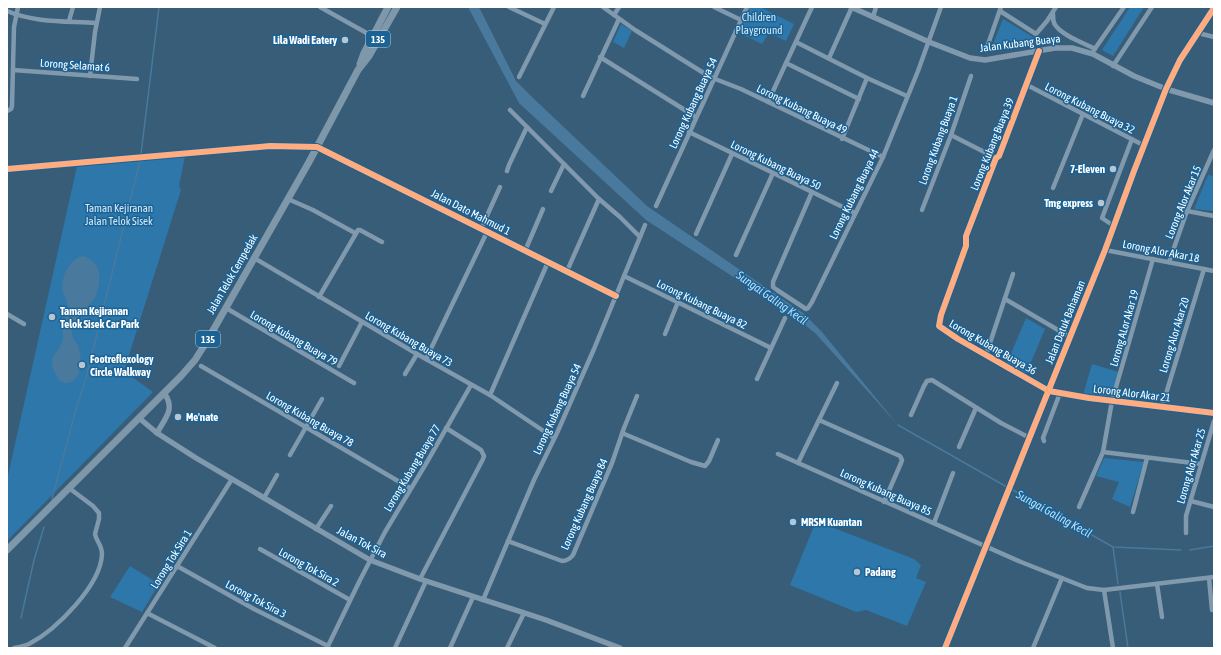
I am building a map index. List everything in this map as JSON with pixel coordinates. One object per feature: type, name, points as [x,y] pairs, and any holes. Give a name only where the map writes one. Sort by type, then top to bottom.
[{"type":"main road","name":"Jalan Telok Cempedak","points":[[7,550],[181,376],[195,360],[317,147],[358,70],[372,36],[388,7]]},
{"type":"main road","name":"Jalan Telok Cempedak","points":[[358,70],[369,56],[397,7]]},
{"type":"street","points":[[7,111],[11,109],[12,106],[14,27],[18,7]]},
{"type":"street","points":[[69,21],[73,7]]},
{"type":"street","points":[[90,76],[96,23],[100,7]]},
{"type":"street","points":[[320,7],[372,36]]},
{"type":"street","points":[[510,7],[545,24]]},
{"type":"street","points":[[519,78],[554,7]]},
{"type":"street","name":"Lorong Kubang Buaya 49","points":[[603,7],[619,19],[714,78],[768,102],[882,157]]},
{"type":"street","points":[[614,15],[619,7]]},
{"type":"street","points":[[714,7],[741,20]]},
{"type":"street","name":"Lorong Kubang Buaya 54","points":[[656,206],[747,7]]},
{"type":"street","points":[[768,102],[812,7]]},
{"type":"street","points":[[829,58],[852,7]]},
{"type":"street","name":"Jalan Kubang Buaya","points":[[852,7],[929,42],[970,58],[985,60],[1039,51],[1072,48],[1094,51],[1113,66],[1134,76],[1166,89],[1214,103]]},
{"type":"street","points":[[873,17],[876,7]]},
{"type":"street","name":"Lorong Kubang Buaya 44","points":[[812,192],[773,282],[773,287],[802,308],[806,309],[808,308],[882,157],[929,42],[941,7]]},
{"type":"street","points":[[986,50],[1001,9],[1036,34],[1053,14],[1056,7]]},
{"type":"street","points":[[1053,14],[1053,22],[1057,28],[1094,51],[1124,7]]},
{"type":"street","points":[[1113,66],[1152,7]]},
{"type":"street","name":"Jalan Datuk Bahaman","points":[[945,648],[1105,250],[1166,89],[1180,60],[1214,8]]},
{"type":"street","points":[[7,11],[34,20],[96,23]]},
{"type":"street","points":[[583,96],[619,19]]},
{"type":"street","points":[[1198,33],[1214,37]]},
{"type":"street","points":[[796,42],[867,78],[907,96]]},
{"type":"street","name":"Lorong Kubang Buaya 39","points":[[966,246],[966,236],[996,158],[999,156],[1039,51]]},
{"type":"street","points":[[600,57],[696,116]]},
{"type":"street","points":[[786,63],[859,99]]},
{"type":"street","name":"Lorong Selamat 6","points":[[13,70],[137,79]]},
{"type":"street","name":"Lorong Kubang Buaya 1","points":[[922,210],[951,135],[971,76]]},
{"type":"street","points":[[842,139],[867,78]]},
{"type":"street","name":"Lorong Kubang Buaya 32","points":[[1027,85],[1145,146]]},
{"type":"street","points":[[510,110],[599,199],[640,237]]},
{"type":"street","points":[[1053,188],[1083,114]]},
{"type":"street","points":[[507,171],[508,165],[527,127]]},
{"type":"street","name":"Lorong Kubang Buaya 50","points":[[689,132],[772,174],[855,213]]},
{"type":"street","points":[[951,135],[996,158]]},
{"type":"street","points":[[1114,226],[1102,218],[1132,139]]},
{"type":"street","points":[[7,169],[270,146],[317,147]]},
{"type":"street","name":"Jalan Dato Mahmud 1","points":[[317,147],[616,296]]},
{"type":"street","name":"Lorong Alor Akar 15","points":[[1169,262],[1187,211],[1211,163],[1214,150]]},
{"type":"street","points":[[696,234],[732,154]]},
{"type":"street","points":[[551,192],[564,164]]},
{"type":"street","points":[[736,255],[772,174]]},
{"type":"street","points":[[481,229],[500,187]]},
{"type":"street","points":[[288,199],[313,210],[355,233]]},
{"type":"street","points":[[567,272],[599,199]]},
{"type":"street","points":[[525,251],[543,209]]},
{"type":"street","points":[[1187,211],[1214,216]]},
{"type":"street","name":"Lorong Kubang Buaya 54","points":[[483,600],[594,349],[646,225]]},
{"type":"street","points":[[319,297],[358,230],[382,242]]},
{"type":"street","points":[[426,359],[487,232]]},
{"type":"street","name":"Lorong Kubang Buaya 36","points":[[966,246],[938,326],[1049,391]]},
{"type":"street","name":"Lorong Alor Akar 18","points":[[1105,250],[1214,271]]},
{"type":"street","name":"Lorong Kubang Buaya 73","points":[[254,258],[490,396],[554,438]]},
{"type":"street","name":"Lorong ALor Akar 19","points":[[1079,507],[1103,452],[1112,401],[1153,259]]},
{"type":"street","points":[[490,396],[548,262]]},
{"type":"street","name":"Lorong Alor Akar 20","points":[[1162,407],[1204,269]]},
{"type":"street","points":[[986,355],[1014,274]]},
{"type":"street","name":"Lorong Kubang Buaya 82","points":[[624,276],[771,348]]},
{"type":"street","points":[[1005,299],[1070,337]]},
{"type":"street","points":[[665,334],[678,302]]},
{"type":"street","name":"Lorong Kubang Buaya 79","points":[[226,308],[354,383]]},
{"type":"street","points":[[7,314],[24,324]]},
{"type":"street","points":[[758,379],[785,318]]},
{"type":"street","points":[[339,366],[362,322]]},
{"type":"street","points":[[406,374],[417,354]]},
{"type":"street","name":"Lorong Kubang Buaya 78","points":[[201,366],[410,488]]},
{"type":"street","points":[[911,415],[927,381],[932,380],[1001,423],[1030,438]]},
{"type":"street","points":[[798,463],[837,384]]},
{"type":"street","name":"Lorong Kubang Buaya 77","points":[[328,647],[370,560],[470,385]]},
{"type":"street","name":"Lorong Alor Akar 21","points":[[1049,391],[1112,401],[1214,413]]},
{"type":"street","points":[[157,433],[167,415],[170,405],[170,401],[164,393]]},
{"type":"street","points":[[1044,441],[1043,438],[1060,393]]},
{"type":"street","name":"Lorong Kubang Buaya 84","points":[[508,541],[562,560],[568,560],[573,555],[612,463],[637,396]]},
{"type":"street","points":[[290,455],[322,399]]},
{"type":"street","points":[[958,447],[976,408]]},
{"type":"street","name":"Jalan Tok Sira","points":[[138,418],[157,433],[232,479],[370,560],[420,579],[578,631],[620,648]]},
{"type":"street","points":[[819,420],[900,456],[902,460],[901,463],[884,502]]},
{"type":"street","name":"Lorong Alor Akar 25","points":[[1186,533],[1186,516],[1214,421]]},
{"type":"street","points":[[420,579],[484,456],[481,450],[446,428]]},
{"type":"street","points":[[622,433],[702,466],[705,466],[709,461],[718,440]]},
{"type":"street","points":[[1103,452],[1201,464]]},
{"type":"street","name":"Lorong Kubang Buaya 85","points":[[778,454],[934,524],[1087,588],[1104,590],[1211,578]]},
{"type":"street","points":[[1133,512],[1147,458]]},
{"type":"street","points":[[934,524],[953,473]]},
{"type":"street","points":[[264,498],[277,475]]},
{"type":"street","name":"Lorong Tok Sira 1","points":[[125,648],[232,479]]},
{"type":"street","points":[[14,648],[29,644],[56,624],[81,600],[89,589],[99,569],[102,550],[94,534],[99,520],[99,513],[93,506],[69,488]]},
{"type":"street","points":[[1190,501],[1214,507]]},
{"type":"street","points":[[316,529],[330,506]]},
{"type":"street","name":"Lorong Tok Sira 2","points":[[260,550],[350,600]]},
{"type":"street","name":"Lorong Tok Sira 3","points":[[177,566],[254,609],[328,647]]},
{"type":"street","points":[[1033,648],[1062,578]]},
{"type":"street","points":[[1211,578],[1212,610]]},
{"type":"street","points":[[395,648],[426,581]]},
{"type":"street","points":[[1157,584],[1162,617]]},
{"type":"street","points":[[1104,590],[1112,648]]},
{"type":"street","points":[[450,648],[473,597]]},
{"type":"street","points":[[147,613],[214,648]]},
{"type":"street","points":[[507,648],[524,613]]},
{"type":"green space","name":"Children Playground","points":[[750,7],[760,7],[794,24],[786,41],[769,33],[762,44],[739,33]]},
{"type":"green space","points":[[1130,7],[1144,7],[1113,56],[1102,50]]},
{"type":"green space","points":[[1003,19],[1041,42],[1041,44],[990,52]]},
{"type":"green space","points":[[621,24],[632,31],[624,48],[613,42]]},
{"type":"green space","name":"Taman Kejiranan Jalan Telok Sisek","points":[[185,156],[179,186],[181,190],[124,371],[153,392],[7,541],[7,480],[77,166]]},
{"type":"green space","points":[[1208,175],[1214,176],[1214,211],[1194,209]]},
{"type":"green space","points":[[1026,318],[1045,329],[1026,374],[1007,363]]},
{"type":"green space","points":[[1092,364],[1119,372],[1111,398],[1083,395]]},
{"type":"green space","points":[[1104,458],[1144,462],[1130,507],[1112,499],[1119,482],[1096,476]]},
{"type":"green space","name":"Padang","points":[[816,521],[914,559],[921,565],[916,578],[926,582],[907,626],[866,610],[856,612],[790,585]]},
{"type":"green space","points":[[130,566],[159,584],[142,612],[110,597]]},
{"type":"water","points":[[468,7],[479,7],[516,81],[530,95],[647,206],[803,313],[822,332],[898,425],[816,334],[799,320],[646,220],[519,103]]},
{"type":"water","points":[[83,256],[91,260],[97,266],[99,284],[95,298],[78,317],[72,330],[72,335],[80,351],[81,363],[75,380],[65,383],[60,381],[58,378],[52,363],[54,355],[63,339],[62,327],[68,310],[62,287],[64,275],[70,265],[78,258]]},
{"type":"waterway","points":[[141,154],[159,7]]},
{"type":"waterway","points":[[52,499],[76,409],[86,378],[140,161]]},
{"type":"waterway","name":"Sungai Galing Kecil","points":[[898,425],[1007,487]]},
{"type":"waterway","name":"Sungai Galing Kecil","points":[[1011,489],[1113,547],[1181,550]]},
{"type":"waterway","points":[[21,618],[34,560],[44,527]]},
{"type":"waterway","name":"Sungai Galing Kecil","points":[[1190,550],[1214,546]]},
{"type":"waterway","points":[[1113,547],[1118,584]]},
{"type":"waterway","points":[[1120,592],[1128,648]]},
{"type":"cycle path","points":[[945,648],[1105,250],[1166,89],[1180,60],[1214,8]]},
{"type":"cycle path","points":[[1039,51],[999,156],[996,158],[966,236],[966,246],[941,315],[939,326],[958,339],[1049,391],[1089,398],[1214,413]]},
{"type":"cycle path","points":[[7,169],[270,146],[317,147],[616,296]]},
{"type":"place","name":"Lila Wadi Eatery","points":[[345,40]]},
{"type":"place","name":"7-Eleven","points":[[1113,169]]},
{"type":"place","name":"Tmg express","points":[[1101,203]]},
{"type":"place","name":"Taman Kejiranan Telok Sisek Car Park","points":[[52,317]]},
{"type":"place","name":"Footreflexology Circle Walkway","points":[[82,365]]},
{"type":"place","name":"Me'nate","points":[[178,417]]},
{"type":"place","name":"MRSM Kuantan","points":[[793,522]]},
{"type":"place","name":"Padang","points":[[857,572]]}]
